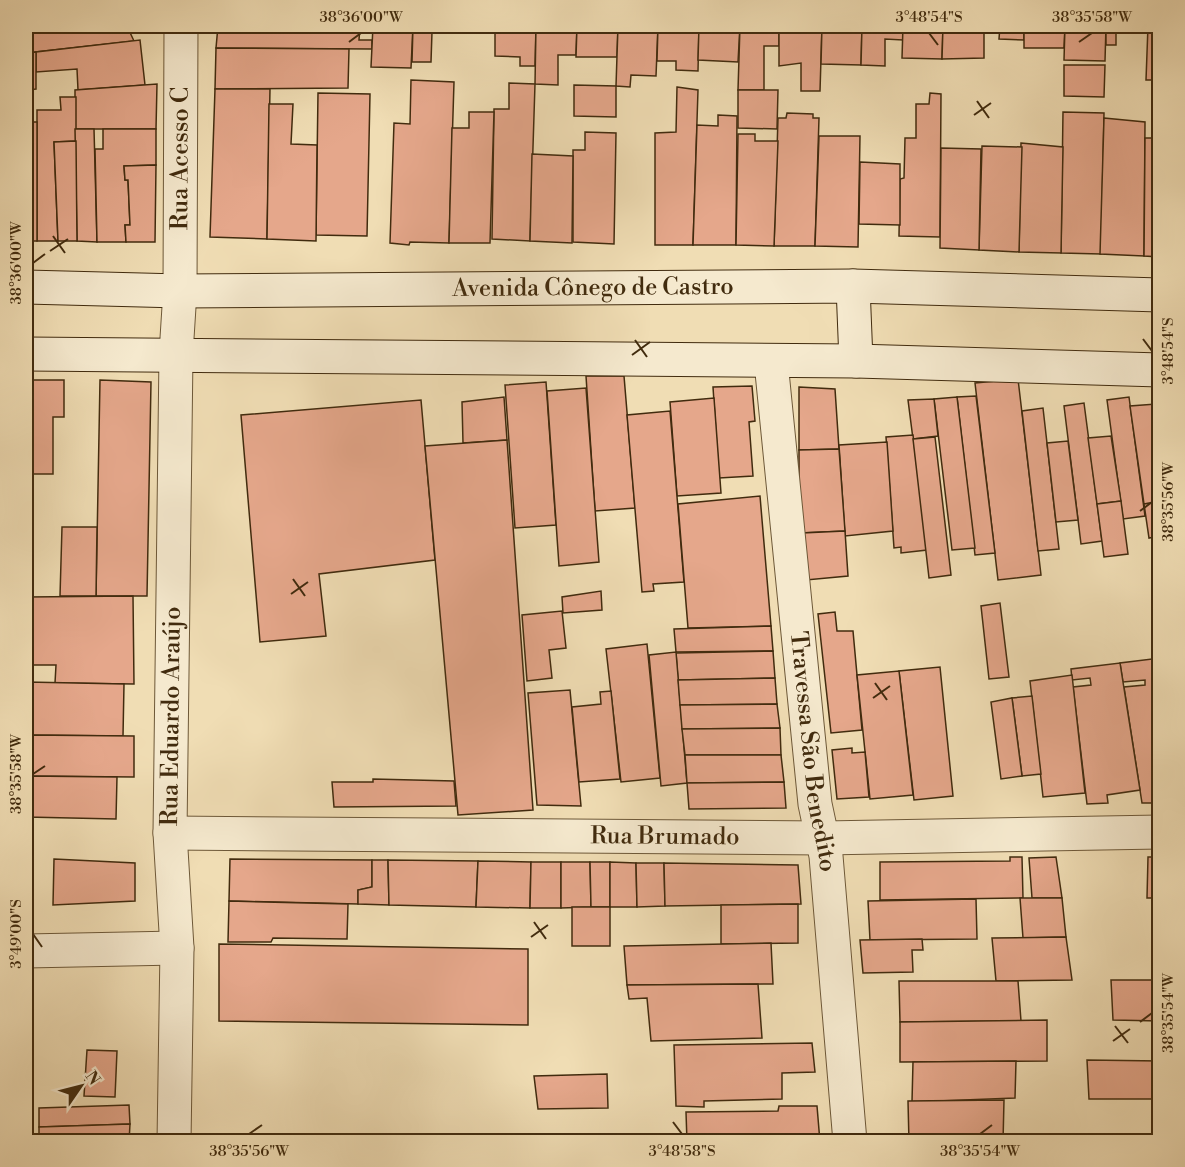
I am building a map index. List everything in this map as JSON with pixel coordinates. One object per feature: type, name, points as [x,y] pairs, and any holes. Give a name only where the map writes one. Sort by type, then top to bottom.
[{"type":"street","points":[[158,26],[181,62]]},
{"type":"street","name":"Rua Acesso C","points":[[180,291],[181,26]]},
{"type":"street","points":[[853,286],[856,362]]},
{"type":"street","name":"Avenida Cônego de Castro","points":[[26,287],[180,291],[853,286],[1160,296]]},
{"type":"street","name":"Rua Eduardo Araújo","points":[[174,1142],[177,948],[170,833],[176,354],[180,291]]},
{"type":"street","points":[[26,354],[856,362],[1160,370]]},
{"type":"street","name":"Travessa São Benedito","points":[[771,362],[815,804],[824,838],[850,1142]]},
{"type":"street","name":"Rua Brumado","points":[[170,833],[824,838],[1160,832]]},
{"type":"street","points":[[26,951],[177,948]]},
{"type":"building","points":[[26,26],[127,26],[134,41],[26,53]]},
{"type":"building","points":[[218,26],[360,26],[359,40],[372,40],[372,49],[216,48]]},
{"type":"building","points":[[373,26],[413,26],[411,68],[371,67]]},
{"type":"building","points":[[413,26],[454,26],[454,32],[432,32],[431,62],[412,62]]},
{"type":"building","points":[[495,26],[536,26],[535,66],[520,66],[520,57],[495,56]]},
{"type":"building","points":[[536,26],[577,26],[576,55],[558,55],[558,85],[535,84]]},
{"type":"building","points":[[577,26],[618,26],[617,57],[576,57]]},
{"type":"building","points":[[618,26],[658,26],[656,76],[631,75],[630,87],[616,86]]},
{"type":"building","points":[[658,26],[699,26],[698,71],[676,70],[676,61],[657,61]]},
{"type":"building","points":[[699,26],[740,26],[738,62],[698,60]]},
{"type":"building","points":[[740,26],[779,26],[779,46],[764,46],[764,90],[738,90]]},
{"type":"building","points":[[779,26],[822,26],[820,91],[801,91],[801,63],[779,66]]},
{"type":"building","points":[[822,26],[862,26],[861,65],[821,64]]},
{"type":"building","points":[[862,26],[903,26],[903,40],[885,39],[885,66],[861,65]]},
{"type":"building","points":[[903,26],[943,26],[942,59],[902,58]]},
{"type":"building","points":[[943,26],[984,26],[984,58],[942,59]]},
{"type":"building","points":[[1000,26],[1024,26],[1024,40],[999,39]]},
{"type":"building","points":[[1024,26],[1065,26],[1064,48],[1024,48]]},
{"type":"building","points":[[1065,26],[1106,26],[1105,61],[1064,60]]},
{"type":"building","points":[[1106,26],[1148,26],[1148,30],[1116,30],[1116,45],[1106,45]]},
{"type":"building","points":[[1148,26],[1160,26],[1160,98],[1159,80],[1146,80]]},
{"type":"building","points":[[140,40],[145,85],[78,90],[77,69],[36,72],[36,52]]},
{"type":"building","points":[[216,48],[349,49],[348,88],[215,89]]},
{"type":"building","points":[[36,52],[36,89],[26,90],[26,53]]},
{"type":"building","points":[[1064,65],[1105,65],[1104,97],[1064,96]]},
{"type":"building","points":[[411,80],[454,82],[449,243],[410,242],[409,245],[390,243],[394,123],[410,124]]},
{"type":"building","points":[[509,83],[535,84],[530,241],[492,239],[494,109],[509,109]]},
{"type":"building","points":[[157,84],[156,129],[75,129],[75,90]]},
{"type":"building","points":[[574,85],[616,86],[616,117],[574,116]]},
{"type":"building","points":[[677,87],[698,90],[693,245],[655,245],[655,133],[676,132]]},
{"type":"building","points":[[215,89],[270,89],[267,239],[210,237]]},
{"type":"building","points":[[738,90],[778,90],[777,129],[738,128]]},
{"type":"building","points":[[318,93],[370,94],[367,236],[316,235]]},
{"type":"building","points":[[930,93],[941,94],[940,237],[899,236],[900,179],[904,178],[905,138],[916,138],[916,104],[929,104]]},
{"type":"building","points":[[60,97],[76,97],[76,141],[54,142],[58,241],[37,241],[37,110],[61,110]]},
{"type":"building","points":[[269,104],[293,104],[291,144],[317,145],[316,241],[267,239]]},
{"type":"building","points":[[469,112],[494,112],[490,243],[449,243],[452,128],[469,128]]},
{"type":"building","points":[[1063,112],[1104,113],[1101,254],[1061,253]]},
{"type":"building","points":[[787,113],[813,114],[813,118],[819,118],[815,246],[774,246],[778,118],[786,118]]},
{"type":"building","points":[[718,115],[737,116],[736,245],[693,245],[697,125],[718,126]]},
{"type":"building","points":[[1104,118],[1145,122],[1144,256],[1100,254]]},
{"type":"building","points":[[26,122],[37,122],[37,241],[26,241]]},
{"type":"building","points":[[75,129],[94,129],[97,242],[77,241]]},
{"type":"building","points":[[103,129],[156,129],[156,165],[124,166],[125,180],[128,180],[130,225],[125,225],[126,242],[97,242],[95,149],[103,149]]},
{"type":"building","points":[[585,132],[616,133],[614,244],[573,242],[573,150],[585,150]]},
{"type":"building","points":[[738,134],[755,134],[755,141],[778,141],[774,246],[736,245]]},
{"type":"building","points":[[819,136],[860,136],[858,247],[815,246]]},
{"type":"building","points":[[1145,138],[1160,138],[1160,257],[1144,256]]},
{"type":"building","points":[[76,141],[77,241],[58,241],[54,142]]},
{"type":"building","points":[[1021,143],[1063,147],[1061,253],[1019,252]]},
{"type":"building","points":[[982,146],[1022,147],[1019,252],[979,250]]},
{"type":"building","points":[[941,148],[981,149],[979,250],[940,248]]},
{"type":"building","points":[[532,154],[573,156],[572,243],[530,241]]},
{"type":"building","points":[[860,162],[900,164],[900,225],[859,224]]},
{"type":"building","points":[[156,165],[155,242],[126,242],[125,225],[130,225],[128,180],[125,180],[124,166]]},
{"type":"building","points":[[586,376],[624,376],[635,508],[595,511]]},
{"type":"building","points":[[1018,379],[1041,575],[998,580],[975,383]]},
{"type":"building","points":[[26,380],[64,380],[64,417],[53,417],[53,474],[26,474]]},
{"type":"building","points":[[100,380],[151,382],[147,596],[96,596]]},
{"type":"building","points":[[546,382],[556,525],[515,528],[505,385]]},
{"type":"building","points":[[752,386],[755,421],[749,422],[753,476],[719,478],[713,387]]},
{"type":"building","points":[[799,387],[835,389],[839,449],[799,450]]},
{"type":"building","points":[[586,388],[599,562],[559,566],[547,391]]},
{"type":"building","points":[[976,396],[995,553],[975,555],[957,397]]},
{"type":"building","points":[[504,397],[507,440],[463,443],[462,402]]},
{"type":"building","points":[[957,397],[975,548],[952,550],[934,399]]},
{"type":"building","points":[[1129,397],[1145,516],[1123,519],[1107,400]]},
{"type":"building","points":[[714,398],[721,493],[677,496],[670,402]]},
{"type":"building","points":[[934,399],[938,436],[913,439],[908,400]]},
{"type":"building","points":[[421,400],[435,560],[319,574],[326,636],[260,642],[241,415]]},
{"type":"building","points":[[1084,403],[1102,541],[1081,544],[1064,406]]},
{"type":"building","points":[[1156,404],[1160,427],[1159,516],[1158,502],[1144,504],[1130,406]]},
{"type":"building","points":[[1043,408],[1059,549],[1038,551],[1022,411]]},
{"type":"building","points":[[670,411],[684,582],[653,584],[654,591],[642,592],[627,415]]},
{"type":"building","points":[[913,435],[927,550],[901,553],[901,547],[894,548],[886,437]]},
{"type":"building","points":[[1111,436],[1121,501],[1097,504],[1088,438]]},
{"type":"building","points":[[935,437],[951,575],[929,578],[913,439]]},
{"type":"building","points":[[507,440],[533,810],[458,815],[425,446]]},
{"type":"building","points":[[1068,441],[1078,520],[1056,522],[1047,443]]},
{"type":"building","points":[[887,442],[893,531],[845,536],[839,445]]},
{"type":"building","points":[[839,449],[845,531],[799,533],[799,450]]},
{"type":"building","points":[[760,496],[771,626],[688,628],[678,504]]},
{"type":"building","points":[[1121,501],[1128,554],[1104,557],[1097,504]]},
{"type":"building","points":[[1158,502],[1160,536],[1149,538],[1144,504]]},
{"type":"building","points":[[62,527],[97,527],[96,596],[60,596]]},
{"type":"building","points":[[845,531],[848,576],[806,580],[802,533]]},
{"type":"building","points":[[601,591],[602,610],[563,613],[562,597]]},
{"type":"building","points":[[133,596],[134,684],[55,683],[56,665],[26,665],[26,597]]},
{"type":"building","points":[[1000,603],[1009,677],[989,679],[981,606]]},
{"type":"building","points":[[562,611],[566,648],[549,650],[552,678],[527,681],[522,615]]},
{"type":"building","points":[[835,612],[837,631],[853,631],[862,730],[831,733],[818,614]]},
{"type":"building","points":[[771,626],[773,651],[676,652],[674,629]]},
{"type":"building","points":[[647,644],[660,778],[621,782],[606,649]]},
{"type":"building","points":[[773,651],[775,678],[678,680],[676,653]]},
{"type":"building","points":[[676,652],[687,783],[661,786],[649,655]]},
{"type":"building","points":[[1160,658],[1160,803],[1142,803],[1124,687],[1145,685],[1145,680],[1123,682],[1120,663]]},
{"type":"building","points":[[1120,663],[1140,790],[1107,795],[1108,803],[1087,804],[1073,687],[1091,685],[1090,678],[1072,680],[1071,669]]},
{"type":"building","points":[[940,667],[953,796],[914,800],[899,671]]},
{"type":"building","points":[[899,671],[913,795],[870,799],[857,675]]},
{"type":"building","points":[[1072,675],[1085,793],[1043,797],[1030,681]]},
{"type":"building","points":[[775,678],[777,704],[680,705],[678,680]]},
{"type":"building","points":[[26,682],[124,684],[123,736],[26,735]]},
{"type":"building","points":[[570,690],[581,806],[537,805],[528,693]]},
{"type":"building","points":[[611,691],[620,779],[579,782],[572,707],[601,704],[600,692]]},
{"type":"building","points":[[1032,696],[1041,774],[1022,776],[1012,698]]},
{"type":"building","points":[[1012,698],[1022,776],[1001,779],[991,702]]},
{"type":"building","points":[[777,704],[780,728],[682,729],[680,705]]},
{"type":"building","points":[[780,728],[781,755],[685,755],[682,729]]},
{"type":"building","points":[[26,735],[134,736],[134,777],[26,776]]},
{"type":"building","points":[[852,748],[852,753],[865,752],[869,797],[837,799],[832,750]]},
{"type":"building","points":[[685,755],[781,755],[784,782],[687,783]]},
{"type":"building","points":[[26,776],[117,777],[116,819],[26,817]]},
{"type":"building","points":[[373,779],[454,781],[456,806],[334,807],[332,782],[373,782]]},
{"type":"building","points":[[784,782],[786,808],[689,809],[687,783]]},
{"type":"building","points":[[1010,857],[1022,857],[1023,898],[880,900],[880,862],[1010,861]]},
{"type":"building","points":[[1056,857],[1062,898],[1032,898],[1029,858]]},
{"type":"building","points":[[1148,857],[1160,857],[1160,898],[1147,898]]},
{"type":"building","points":[[54,859],[135,863],[135,901],[53,905]]},
{"type":"building","points":[[230,859],[372,860],[372,887],[358,890],[358,904],[229,901]]},
{"type":"building","points":[[372,860],[388,860],[389,905],[358,904],[358,890],[372,887]]},
{"type":"building","points":[[388,860],[478,861],[476,907],[389,905]]},
{"type":"building","points":[[478,861],[531,862],[530,908],[476,907]]},
{"type":"building","points":[[531,862],[561,862],[561,908],[530,908]]},
{"type":"building","points":[[561,862],[590,862],[591,907],[561,908]]},
{"type":"building","points":[[590,862],[610,862],[610,907],[591,907]]},
{"type":"building","points":[[610,862],[636,863],[637,907],[610,907]]},
{"type":"building","points":[[636,863],[664,863],[665,906],[637,907]]},
{"type":"building","points":[[664,863],[798,865],[801,904],[665,906]]},
{"type":"building","points":[[1020,898],[1062,898],[1066,937],[1023,938]]},
{"type":"building","points":[[976,899],[977,939],[870,940],[868,901]]},
{"type":"building","points":[[229,901],[348,904],[347,939],[273,938],[271,942],[228,942]]},
{"type":"building","points":[[798,904],[798,943],[721,944],[721,905]]},
{"type":"building","points":[[572,907],[610,907],[610,946],[572,946]]},
{"type":"building","points":[[1066,937],[1072,980],[996,981],[992,938]]},
{"type":"building","points":[[922,939],[923,950],[912,950],[913,972],[863,973],[860,940]]},
{"type":"building","points":[[1154,939],[1160,939],[1160,955],[1154,955]]},
{"type":"building","points":[[771,943],[773,984],[627,985],[624,946]]},
{"type":"building","points":[[219,944],[528,949],[528,1025],[219,1021]]},
{"type":"building","points":[[1111,980],[1160,980],[1160,1021],[1113,1020]]},
{"type":"building","points":[[899,981],[1018,981],[1021,1021],[900,1022]]},
{"type":"building","points":[[758,984],[762,1038],[651,1041],[647,998],[629,999],[627,985]]},
{"type":"building","points":[[1047,1020],[1047,1061],[900,1062],[900,1022]]},
{"type":"building","points":[[812,1043],[815,1072],[782,1073],[782,1099],[704,1101],[704,1107],[676,1106],[674,1045]]},
{"type":"building","points":[[87,1050],[117,1051],[115,1097],[84,1096]]},
{"type":"building","points":[[1087,1060],[1160,1061],[1160,1099],[1089,1099]]},
{"type":"building","points":[[1016,1061],[1015,1098],[912,1102],[913,1062]]},
{"type":"building","points":[[607,1074],[608,1108],[538,1109],[534,1076]]},
{"type":"building","points":[[1004,1100],[1003,1142],[909,1142],[908,1101]]},
{"type":"building","points":[[129,1105],[130,1124],[39,1127],[39,1108]]},
{"type":"building","points":[[779,1106],[817,1106],[820,1142],[687,1142],[686,1112],[778,1111]]},
{"type":"building","points":[[130,1124],[129,1142],[39,1142],[39,1127]]}]
